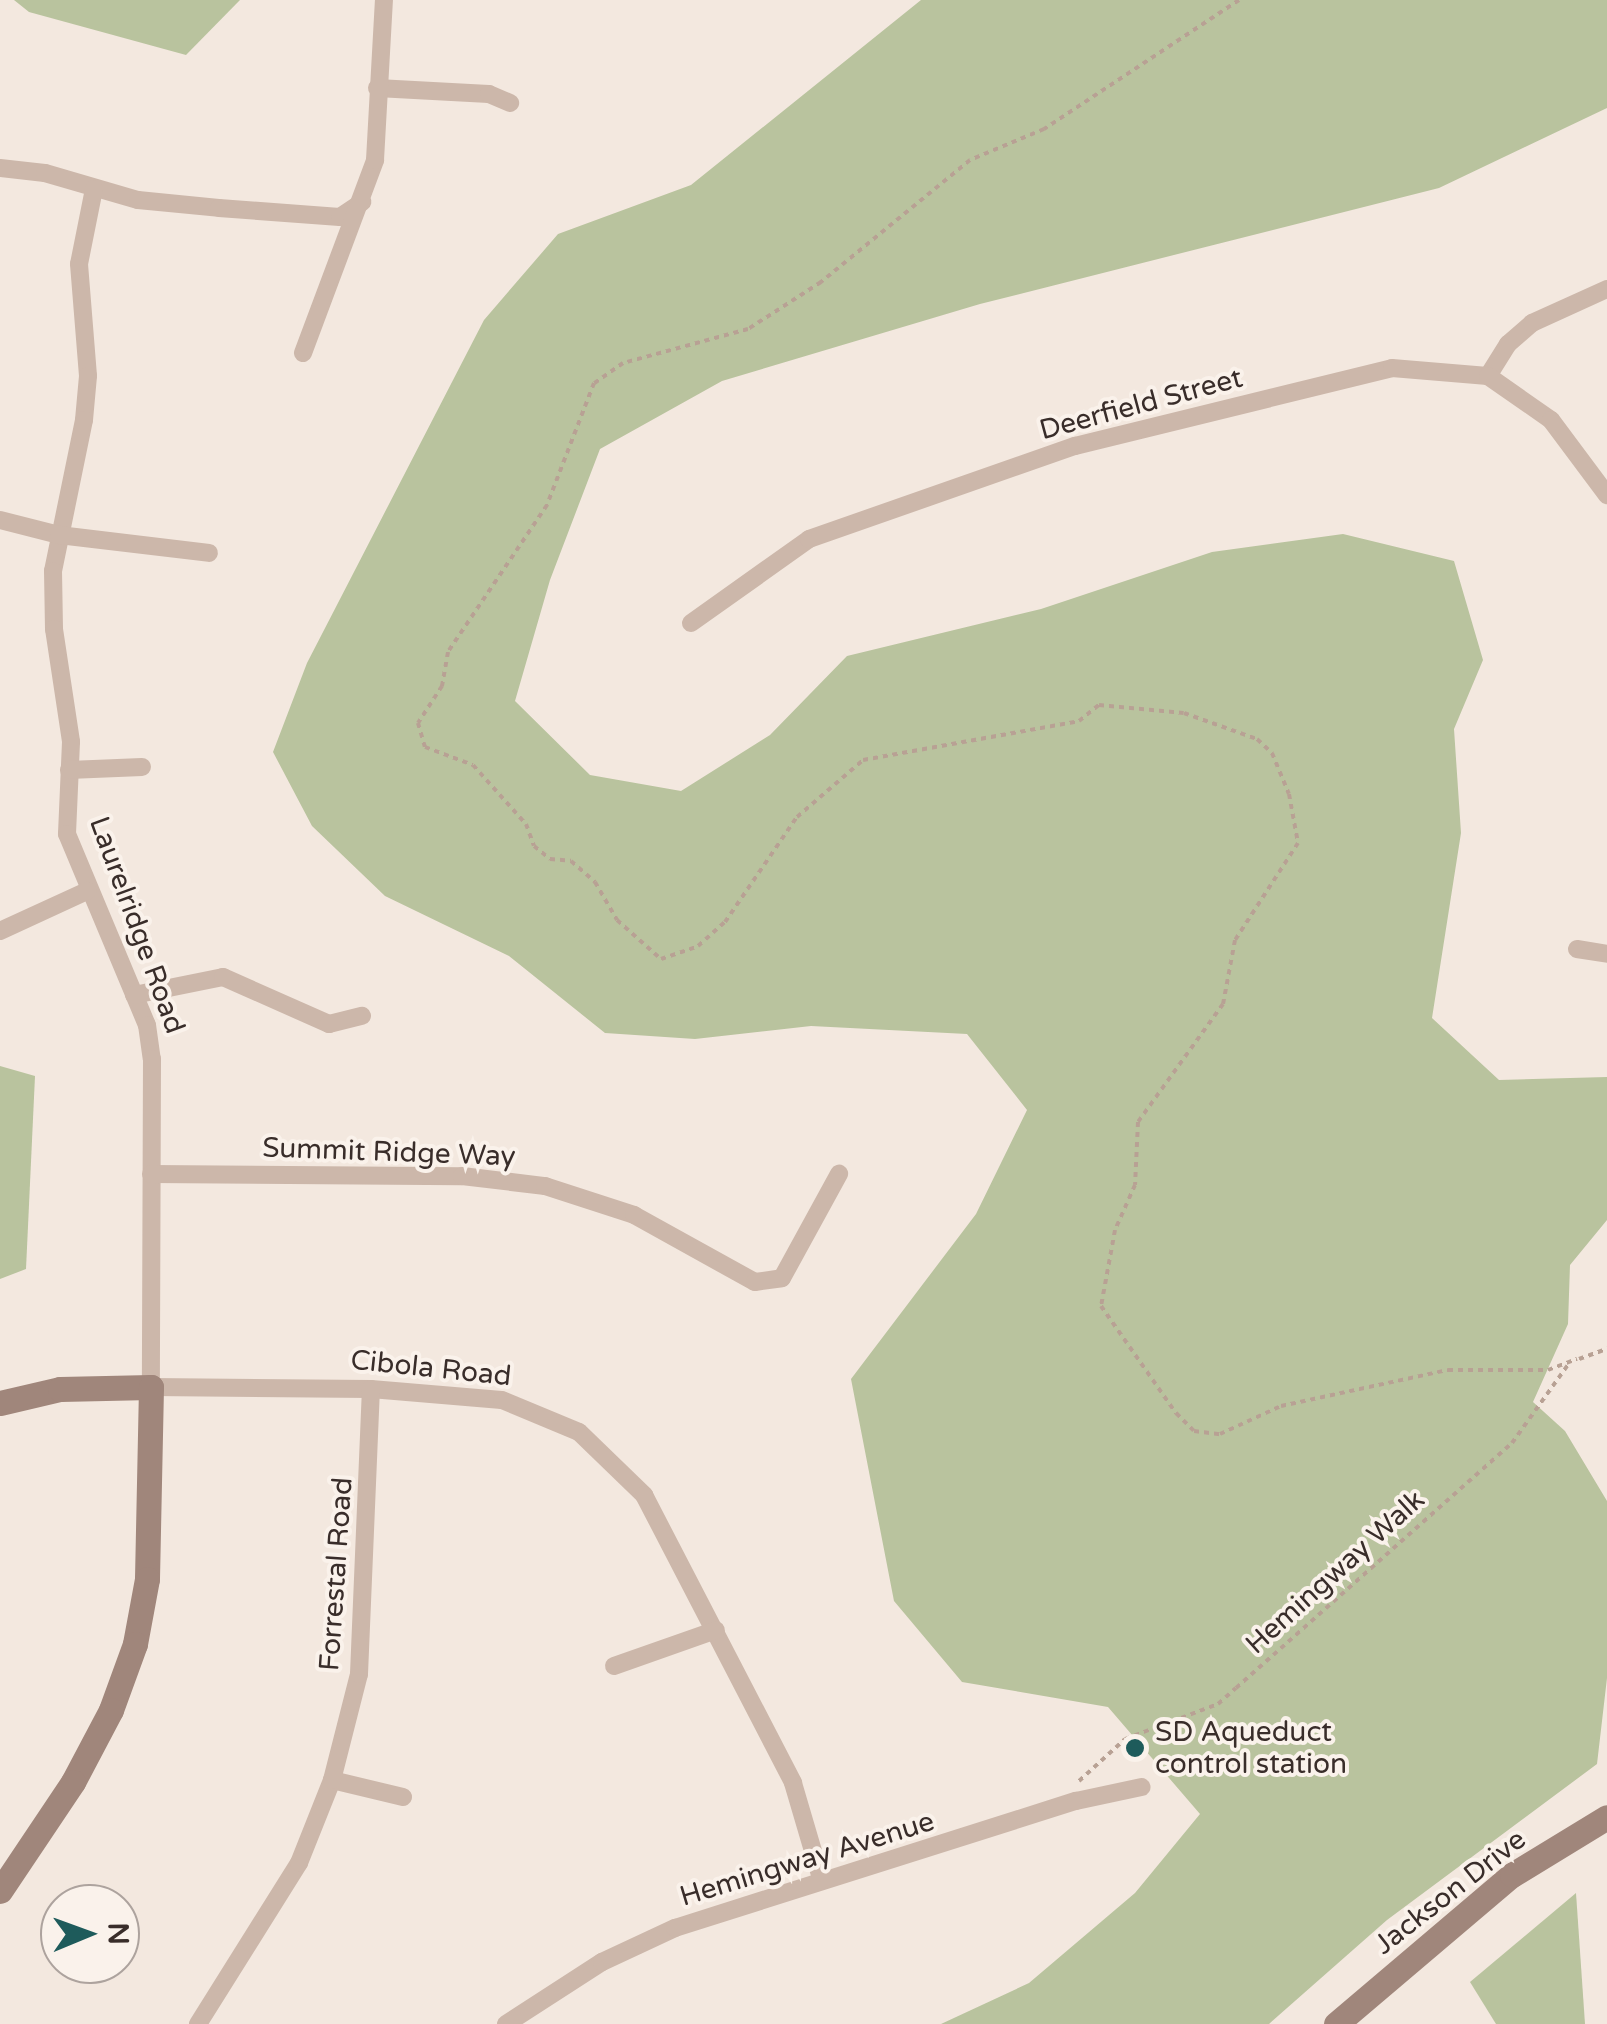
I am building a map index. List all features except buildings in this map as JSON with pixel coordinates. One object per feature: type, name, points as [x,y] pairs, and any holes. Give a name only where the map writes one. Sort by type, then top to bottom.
[{"type":"street","points":[[303,353],[375,160],[384,0]]},
{"type":"street","points":[[378,88],[489,94],[510,103]]},
{"type":"street","points":[[0,168],[138,200],[340,217],[362,202]]},
{"type":"street","name":"Laurelridge Road","points":[[0,1891],[73,1782],[111,1710],[134,1644],[147,1579],[152,1059],[134,995],[86,891],[67,834],[69,770],[54,630],[59,535],[84,420],[79,264],[94,189]]},
{"type":"street","points":[[1607,289],[1532,323],[1508,344],[1488,376],[1552,420],[1607,495]]},
{"type":"street","name":"Deerfield Street","points":[[691,623],[809,539],[1076,446],[1392,368],[1488,376]]},
{"type":"street","points":[[0,520],[59,535],[208,552]]},
{"type":"street","points":[[69,770],[142,767]]},
{"type":"street","points":[[0,932],[86,891]]},
{"type":"street","points":[[1577,949],[1607,954]]},
{"type":"street","points":[[134,995],[223,977],[329,1024],[362,1016]]},
{"type":"street","name":"Summit Ridge Way","points":[[151,1174],[462,1176],[545,1186],[634,1214],[755,1282],[782,1278],[840,1174]]},
{"type":"street","name":"Cibola Road","points":[[0,1404],[60,1388],[371,1389],[502,1400],[579,1432],[644,1495],[793,1783],[821,1878]]},
{"type":"street","name":"Forrestal Road","points":[[198,2024],[299,1863],[332,1780],[360,1674],[371,1389]]},
{"type":"street","points":[[614,1666],[716,1630]]},
{"type":"street","points":[[332,1780],[402,1797]]},
{"type":"street","name":"Hemingway Avenue","points":[[506,2024],[602,1962],[675,1928],[821,1878],[886,1864],[1082,1799],[1142,1787]]},
{"type":"street","name":"Jackson Drive","points":[[1336,2024],[1359,2015],[1512,1875],[1607,1817]]},
{"type":"path","points":[[1239,0],[1044,129],[970,160],[821,282],[748,329],[623,363],[594,383],[547,506],[448,652],[442,686],[418,722],[426,747],[474,764],[526,824],[534,846],[550,858],[571,862],[595,882],[618,920],[660,959],[698,946],[725,922],[797,817],[863,760],[1079,721],[1099,704],[1184,713],[1258,738],[1272,754],[1289,794],[1298,843],[1235,940],[1223,1004],[1138,1122],[1135,1185],[1114,1230],[1101,1306],[1176,1413],[1194,1431],[1220,1434],[1282,1406],[1448,1370],[1548,1370],[1607,1350]]},
{"type":"path","name":"Hemingway Walk","points":[[1082,1799],[1077,1782],[1125,1738],[1218,1704],[1323,1613],[1512,1443],[1577,1360]]},
{"type":"green space","points":[[14,0],[240,0],[186,55],[29,12]]},
{"type":"green space","points":[[921,0],[1607,0],[1607,108],[1439,188],[980,304],[722,381],[600,449],[550,580],[515,701],[590,775],[681,791],[770,735],[847,656],[1041,609],[1212,552],[1343,534],[1454,561],[1483,660],[1454,729],[1461,833],[1432,1018],[1499,1080],[1607,1077],[1607,1220],[1570,1265],[1568,1324],[1533,1402],[1565,1431],[1607,1501],[1607,1678],[1597,1764],[1387,1920],[1269,2024],[941,2024],[1029,1983],[1135,1893],[1200,1814],[1108,1707],[962,1682],[894,1601],[851,1379],[976,1214],[1027,1110],[967,1034],[811,1026],[695,1039],[605,1033],[509,956],[385,896],[312,826],[273,752],[307,663],[484,320],[558,234],[691,185]]},
{"type":"green space","points":[[0,1066],[35,1076],[26,1269],[0,1279]]},
{"type":"green space","points":[[1576,1893],[1585,2024],[1496,2024],[1470,1982]]},
{"type":"place","name":"SD Aqueduct control station","points":[[1135,1748]]}]
